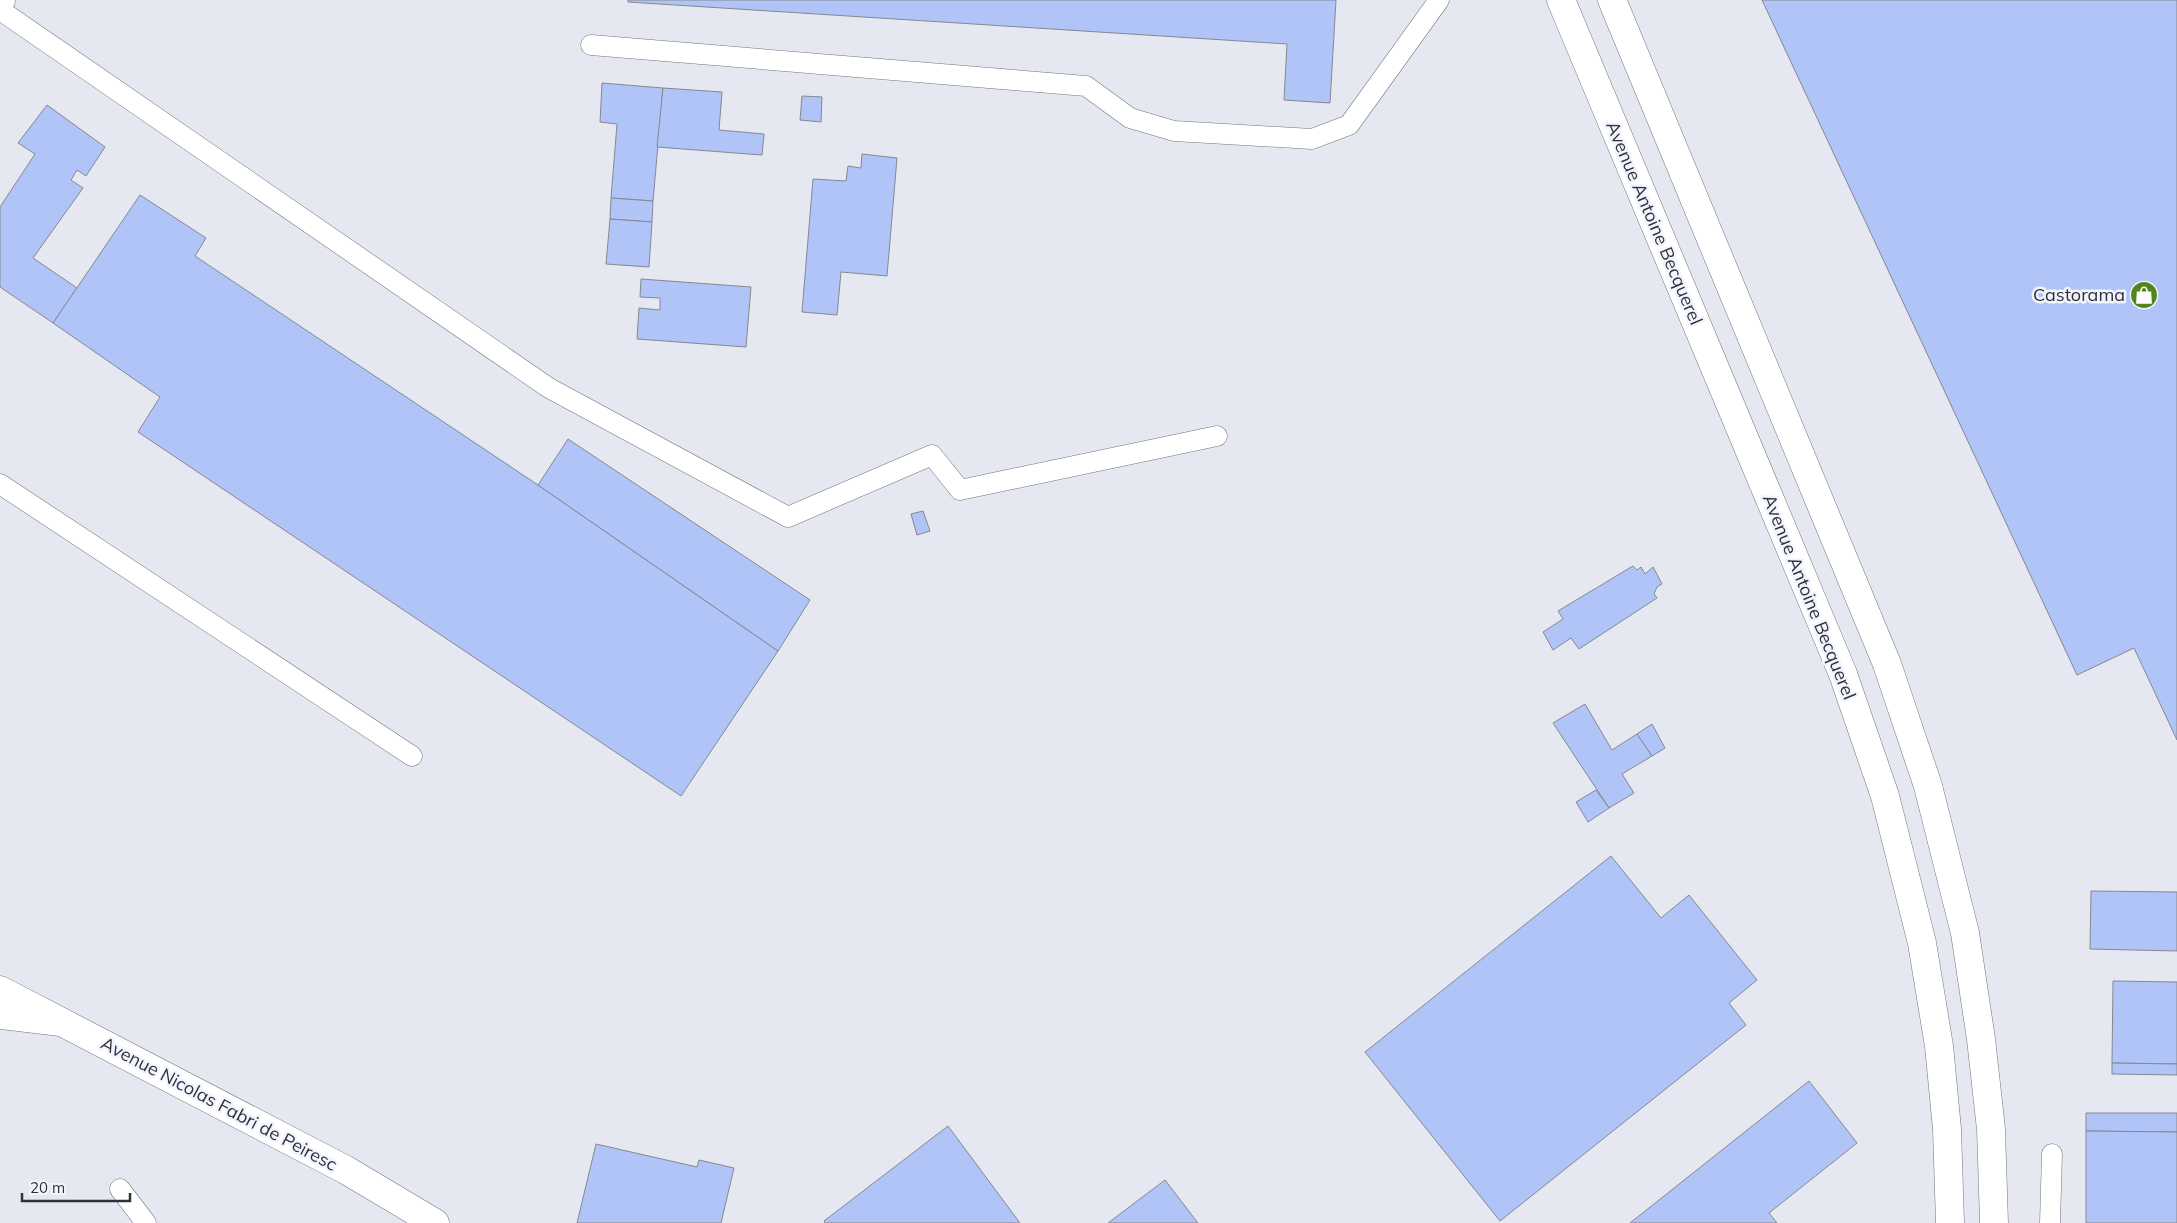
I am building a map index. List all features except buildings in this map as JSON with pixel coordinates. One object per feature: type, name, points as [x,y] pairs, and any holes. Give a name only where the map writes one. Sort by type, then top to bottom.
[{"type":"main road","name":"Avenue Antoine Becquerel","points":[[1560,0],[1843,674],[1884,796],[1906,872],[1922,943],[1940,1046],[1947,1129],[1950,1223]]},
{"type":"main road","points":[[1612,0],[1883,656],[1928,786],[1965,933],[1981,1038],[1991,1129],[1994,1223]]},
{"type":"main road","name":"Avenue Nicolas Fabri de Peiresc","points":[[0,990],[346,1170],[435,1223]]},
{"type":"main road","points":[[0,1014],[62,1022]]},
{"type":"lane","points":[[591,46],[1086,86],[1130,118],[1174,131],[1312,139],[1349,125],[1439,0]]},
{"type":"lane","points":[[1554,0],[1591,72]]},
{"type":"lane","points":[[0,10],[549,388],[788,517],[932,455],[960,490],[1217,436]]},
{"type":"lane","points":[[0,484],[412,756]]},
{"type":"lane","points":[[2050,1223],[2052,1154]]},
{"type":"lane","points":[[120,1190],[146,1223]]},
{"type":"place","name":"Castorama","points":[[2144,295]]}]
